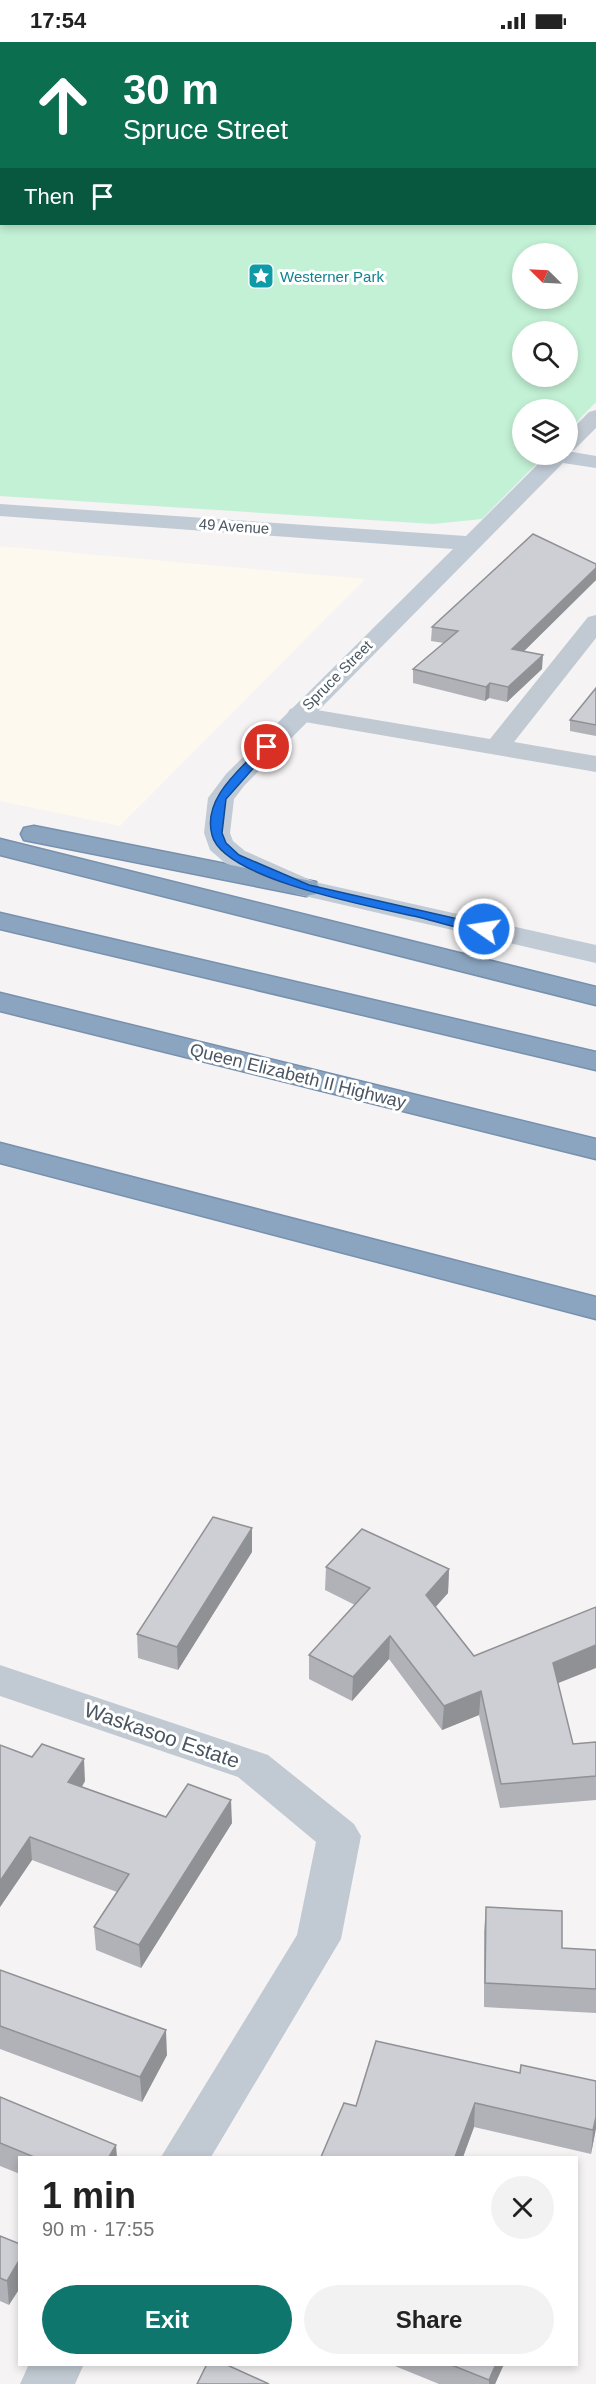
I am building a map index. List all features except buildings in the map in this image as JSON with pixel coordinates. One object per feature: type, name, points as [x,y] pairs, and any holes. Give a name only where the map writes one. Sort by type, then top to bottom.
[{"type":"highway","points":[[0,827],[306,888]]},
{"type":"highway","points":[[0,847],[596,996]]},
{"type":"highway","points":[[0,921],[596,1061]]},
{"type":"highway","name":"Queen Elizabeth II Highway","points":[[0,1002],[596,1149]]},
{"type":"highway","points":[[0,1153],[596,1308]]},
{"type":"street","name":"Spruce Street","points":[[578,435],[596,416]]},
{"type":"street","points":[[578,457],[596,462]]},
{"type":"street","name":"Spruce Street","points":[[548,465],[235,780],[221,798],[217,815],[217,833],[220,844],[235,857],[306,888],[596,954]]},
{"type":"street","name":"49 Avenue","points":[[0,510],[469,543]]},
{"type":"street","points":[[497,747],[596,622]]},
{"type":"street","points":[[299,714],[596,764]]},
{"type":"street","name":"Waskasoo Estate","points":[[0,1680],[253,1766],[339,1836],[319,1939],[186,2156]]},
{"type":"street","points":[[46,2384],[57,2366]]},
{"type":"shaded area","points":[[0,546],[365,579],[120,826],[0,801]]},
{"type":"green space","points":[[0,225],[596,225],[596,402],[578,421],[578,399],[512,399],[512,465],[535,465],[482,519],[433,524],[0,496]]},
{"type":"place","name":"Westerner Park","points":[[261,276]]},
{"type":"route","points":[[267,747],[221,798],[217,815],[217,833],[220,844],[235,857],[306,888],[484,929]]}]
